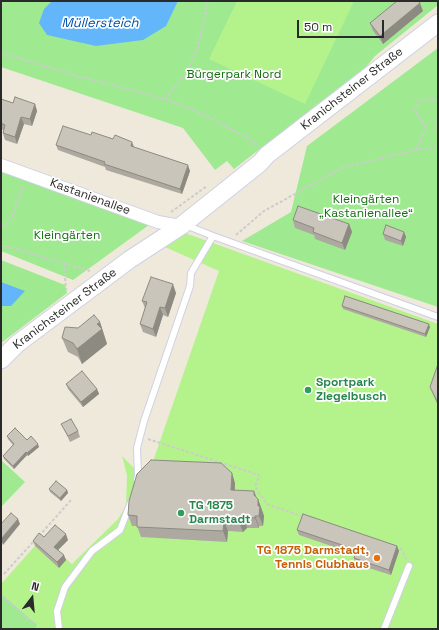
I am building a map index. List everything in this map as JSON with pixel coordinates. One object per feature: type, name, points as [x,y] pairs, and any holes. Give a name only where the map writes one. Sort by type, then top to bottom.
[{"type":"main road","name":"Kranichsteiner Straße","points":[[1,360],[17,344],[129,260],[174,224],[260,163],[267,155],[438,23]]},
{"type":"street","name":"Kastanienallee","points":[[1,165],[158,222],[174,224]]},
{"type":"lane","points":[[174,224],[188,226],[438,317]]},
{"type":"lane","points":[[136,483],[138,476],[137,448],[140,436],[190,286],[190,273],[213,236]]},
{"type":"lane","points":[[59,629],[57,611],[65,587],[92,551],[120,530],[132,498]]},
{"type":"lane","points":[[384,629],[410,566]]},
{"type":"path","points":[[1,5],[5,1]]},
{"type":"path","points":[[165,99],[187,72],[198,46],[208,1]]},
{"type":"path","points":[[1,53],[78,76],[165,99],[200,113],[248,138],[260,147],[267,155]]},
{"type":"path","points":[[416,150],[426,128],[414,109],[420,100],[436,99],[438,102]]},
{"type":"path","points":[[438,118],[435,126],[438,130]]},
{"type":"path","points":[[229,241],[264,211],[342,168],[416,150],[438,147]]},
{"type":"path","points":[[1,224],[5,225],[11,220],[23,186],[22,183]]},
{"type":"path","points":[[1,246],[6,246],[92,272]]},
{"type":"path","points":[[64,263],[67,292]]},
{"type":"path","points":[[140,436],[259,475],[255,487],[267,504],[304,517]]},
{"type":"path","points":[[4,574],[71,500]]},
{"type":"path","points":[[394,546],[401,549],[410,566]]},
{"type":"path","points":[[1,595],[33,623]]},
{"type":"green space","name":"Bürgerpark Nord","points":[[1,1],[438,1],[438,5],[375,56],[366,67],[234,169],[227,161],[215,170],[183,128],[1,67]]},
{"type":"green space","points":[[237,1],[354,1],[305,104],[209,59]]},
{"type":"green space","name":"Kleingärten „Kastanienallee“","points":[[438,48],[438,307],[242,241],[291,212],[307,146]]},
{"type":"green space","name":"Kleingärten","points":[[1,170],[149,225],[73,280],[1,251]]},
{"type":"green space","name":"Sportpark Ziegelbusch","points":[[185,233],[438,324],[438,629],[35,629],[38,625],[1,593],[1,584],[42,538],[72,564],[118,519],[126,506],[127,475],[122,456],[136,470],[150,470],[219,271],[165,247]]},
{"type":"green space","points":[[1,260],[65,285],[67,293],[1,343]]},
{"type":"green space","points":[[1,460],[25,482],[1,507]]},
{"type":"green space","points":[[1,593],[38,625],[35,629],[1,629]]},
{"type":"water","name":"Müllersteich","points":[[52,1],[178,1],[166,26],[143,40],[96,46],[47,35],[39,23],[44,9]]},
{"type":"water","points":[[1,282],[25,291],[11,306],[1,306]]},
{"type":"building","points":[[397,1],[419,1],[420,3],[380,36],[370,23]]},
{"type":"building","points":[[15,97],[35,104],[30,119],[21,117],[15,137],[3,133],[5,125],[1,123],[1,99],[13,103]]},
{"type":"building","points":[[63,126],[91,135],[92,132],[113,139],[115,135],[132,142],[131,146],[188,165],[180,189],[104,164],[105,162],[56,145]]},
{"type":"building","points":[[298,206],[349,224],[342,243],[313,232],[314,228],[293,220]]},
{"type":"building","points":[[386,225],[404,232],[401,241],[383,234]]},
{"type":"building","points":[[151,277],[173,284],[165,308],[160,307],[153,329],[140,324],[147,302],[142,301]]},
{"type":"building","points":[[345,296],[429,324],[425,334],[342,306]]},
{"type":"building","points":[[94,315],[100,322],[97,324],[102,329],[77,349],[73,343],[62,338],[65,327],[78,328]]},
{"type":"building","points":[[438,364],[438,403],[430,387]]},
{"type":"building","points":[[82,371],[97,389],[81,402],[66,384]]},
{"type":"building","points":[[71,419],[78,431],[68,436],[61,424]]},
{"type":"building","points":[[15,428],[27,440],[31,436],[38,444],[27,453],[26,452],[13,466],[3,456],[14,444],[7,436]]},
{"type":"building","name":"TG 1875 Darmstadt","points":[[151,460],[221,463],[232,473],[231,490],[254,491],[254,495],[258,499],[258,506],[260,506],[259,516],[255,516],[255,518],[244,517],[239,522],[224,521],[223,531],[137,527],[137,516],[128,515],[129,501],[137,474]]},
{"type":"building","points":[[56,481],[67,490],[60,498],[49,489]]},
{"type":"building","points":[[11,513],[18,519],[1,539],[1,524]]},
{"type":"building","points":[[303,514],[397,546],[389,570],[354,558],[357,550],[297,530]]},
{"type":"building","points":[[55,525],[66,534],[54,547],[64,555],[57,562],[33,541],[39,533],[44,537]]},
{"type":"place","name":"Sportpark Ziegelbusch","points":[[308,390]]},
{"type":"place","name":"TG 1875 Darmstadt","points":[[181,513]]},
{"type":"place","name":"TG 1875 Darmstadt, Tennis Clubhaus","points":[[377,558]]}]
